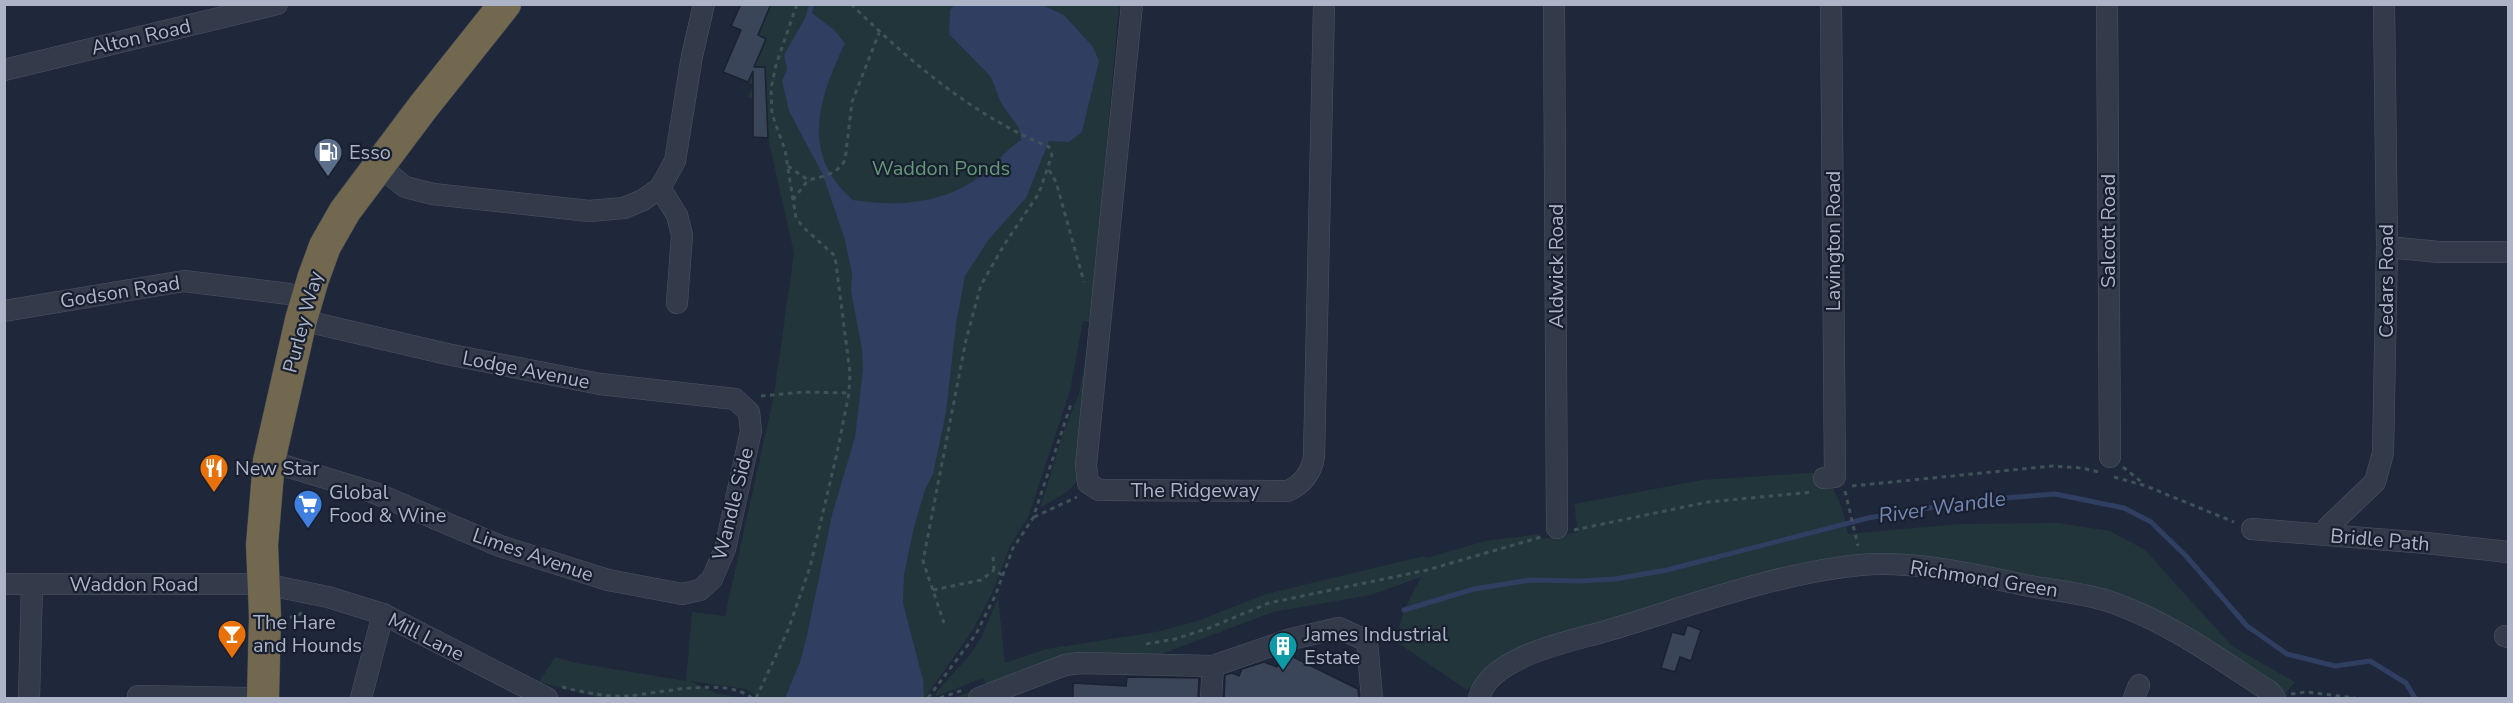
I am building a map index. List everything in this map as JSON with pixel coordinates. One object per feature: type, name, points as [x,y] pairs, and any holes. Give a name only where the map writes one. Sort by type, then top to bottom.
[{"type":"highway","name":"Purley Way","points":[[263,699],[262,545],[269,461],[299,304],[331,235],[345,211],[378,165],[505,4]]},
{"type":"street","name":"Alton Road","points":[[4,70],[277,4]]},
{"type":"street","points":[[378,165],[412,191],[589,211],[624,208],[643,200],[660,188],[677,153],[688,77],[704,4]]},
{"type":"street","points":[[1088,483],[1086,465],[1132,4]]},
{"type":"street","name":"The Ridgeway","points":[[1088,483],[1100,490],[1288,491],[1303,481],[1309,472],[1314,457],[1324,4]]},
{"type":"street","name":"Aldwick Road","points":[[1554,4],[1557,531]]},
{"type":"street","name":"Lavington Road","points":[[1825,482],[1832,4]]},
{"type":"street","name":"Salcott Road","points":[[2107,4],[2110,457]]},
{"type":"street","name":"Cedars Road","points":[[2325,535],[2328,527],[2375,482],[2381,463],[2387,248],[2384,4]]},
{"type":"street","points":[[660,188],[677,215],[682,235],[677,303]]},
{"type":"street","points":[[2387,248],[2439,252],[2508,252]]},
{"type":"street","name":"Godson Road","points":[[4,311],[184,281],[299,304]]},
{"type":"street","name":"Lodge Avenue","points":[[299,304],[447,354],[600,384],[735,399],[749,412]]},
{"type":"street","name":"Wandle Side","points":[[700,590],[712,579],[725,549],[751,431],[749,412]]},
{"type":"street","name":"Limes Avenue","points":[[269,461],[375,493],[500,546],[608,580],[682,594],[700,590]]},
{"type":"street","name":"Bridle Path","points":[[2252,529],[2508,552]]},
{"type":"street","name":"Richmond Green","points":[[1479,699],[1481,691],[1494,674],[1534,653],[1762,585],[1862,565],[1914,566],[1944,570],[2109,601],[2172,630],[2275,697]]},
{"type":"street","name":"Waddon Road","points":[[4,584],[264,584]]},
{"type":"street","name":"Mill Lane","points":[[264,584],[328,597],[383,615],[544,694]]},
{"type":"street","points":[[29,699],[32,585]]},
{"type":"street","points":[[361,699],[383,615]]},
{"type":"street","points":[[972,694],[1065,665],[1080,663],[1213,666],[1291,639],[1339,628],[1367,641],[1372,699]]},
{"type":"street","points":[[1211,699],[1213,666]]},
{"type":"street","points":[[138,696],[248,699]]},
{"type":"path","points":[[544,694],[584,693],[623,696],[687,688],[716,688],[745,693],[754,699],[788,630],[810,567],[837,453],[849,393],[850,374],[836,256],[796,218],[785,150],[772,114],[771,89],[776,64],[797,4]]},
{"type":"path","points":[[850,4],[879,33],[941,86],[1017,134],[1049,147],[1052,155],[1049,170],[1039,193],[1004,245],[981,285],[966,340],[923,561],[944,623]]},
{"type":"path","points":[[792,202],[808,180],[836,172],[841,168],[845,160],[852,102],[879,33]]},
{"type":"path","points":[[788,166],[808,180]]},
{"type":"path","points":[[1049,170],[1056,182],[1086,288]]},
{"type":"path","points":[[749,412],[759,396],[804,392],[849,393]]},
{"type":"path","points":[[928,699],[976,634],[995,596],[1013,548],[1033,518],[1058,436],[1075,392]]},
{"type":"path","points":[[1856,534],[1844,487],[2052,466],[2082,468],[2146,486],[2252,529]]},
{"type":"path","points":[[1136,646],[1175,639],[1269,603],[1427,570],[1557,531],[1825,482]]},
{"type":"path","points":[[1033,518],[1076,498],[1088,483]]},
{"type":"path","points":[[993,557],[994,570]]},
{"type":"path","points":[[933,590],[981,580],[994,570]]},
{"type":"path","points":[[994,570],[1002,574]]},
{"type":"path","points":[[288,617],[297,617],[302,608]]},
{"type":"path","points":[[2275,697],[2307,692],[2355,699]]},
{"type":"path","points":[[940,699],[972,694]]},
{"type":"green space","name":"Waddon Ponds","points":[[771,5],[1119,5],[1091,322],[1083,321],[1070,391],[1029,515],[1010,546],[992,594],[972,631],[925,698],[759,698],[746,689],[690,681],[715,693],[744,698],[600,698],[539,682],[555,657],[577,663],[686,681],[692,612],[725,616],[774,395],[794,253],[768,138],[753,137],[753,99],[748,97],[753,85],[748,82],[766,39],[758,35]]},
{"type":"green space","points":[[1089,342],[1076,463],[1080,478],[1067,492],[1040,508],[1062,437],[1079,393]]},
{"type":"green space","points":[[1823,472],[1839,502],[1848,534],[1959,524],[2059,523],[2110,531],[2145,550],[2232,646],[2295,682],[2286,693],[2168,618],[1856,562],[1504,661],[1467,690],[1395,641],[1404,610],[1421,577],[1371,595],[1273,612],[1145,660],[1019,676],[963,698],[954,698],[986,685],[983,678],[935,697],[937,691],[969,656],[981,638],[998,598],[1005,663],[1046,649],[1156,632],[1197,621],[1266,594],[1424,556],[1427,558],[1485,541],[1540,534],[1542,539],[1578,532],[1574,504],[1702,480]]},
{"type":"water","name":"Waddon Ponds","points":[[809,5],[814,5],[812,13],[834,30],[845,43],[828,85],[819,125],[820,144],[825,164],[836,182],[853,200],[902,203],[935,198],[950,193],[979,177],[1021,140],[1019,128],[1001,103],[991,77],[949,34],[950,10],[954,5],[1042,5],[1064,15],[1093,47],[1099,61],[1082,132],[1069,142],[1049,141],[1026,198],[989,239],[965,276],[956,324],[946,412],[933,474],[925,490],[914,527],[904,575],[903,603],[923,680],[924,698],[785,698],[800,662],[832,515],[855,437],[863,370],[862,349],[851,291],[852,273],[845,240],[823,175],[789,111],[782,81],[787,69],[784,55],[805,18]]},
{"type":"building","points":[[741,4],[771,4],[758,35],[766,39],[754,67],[765,67],[768,138],[753,137],[753,71],[748,82],[723,72],[741,30],[731,26]]},
{"type":"building","points":[[1687,625],[1701,630],[1691,661],[1680,657],[1675,672],[1661,668],[1672,632],[1684,635]]},
{"type":"building","name":"James Industrial Estate","points":[[1287,654],[1358,689],[1359,699],[1224,699],[1225,675],[1232,673],[1239,676],[1242,669],[1264,662],[1277,667],[1281,656]]},
{"type":"building","points":[[1127,677],[1199,678],[1198,699],[1073,699],[1073,683],[1126,686]]},
{"type":"waterway","name":"River Wandle","points":[[1404,610],[1474,589],[1530,580],[1615,579],[1667,570],[1868,518],[1978,500],[2055,494],[2124,508],[2151,522],[2186,556],[2247,626],[2287,654],[2335,666],[2370,661],[2406,683],[2415,698]]},
{"type":"place","name":"Esso","points":[[328,178]]},
{"type":"place","name":"New Star","points":[[214,494]]},
{"type":"place","name":"Global Food & Wine","points":[[308,530]]},
{"type":"place","name":"The Hare and Hounds","points":[[232,660]]},
{"type":"place","name":"James Industrial Estate","points":[[1283,672]]}]
